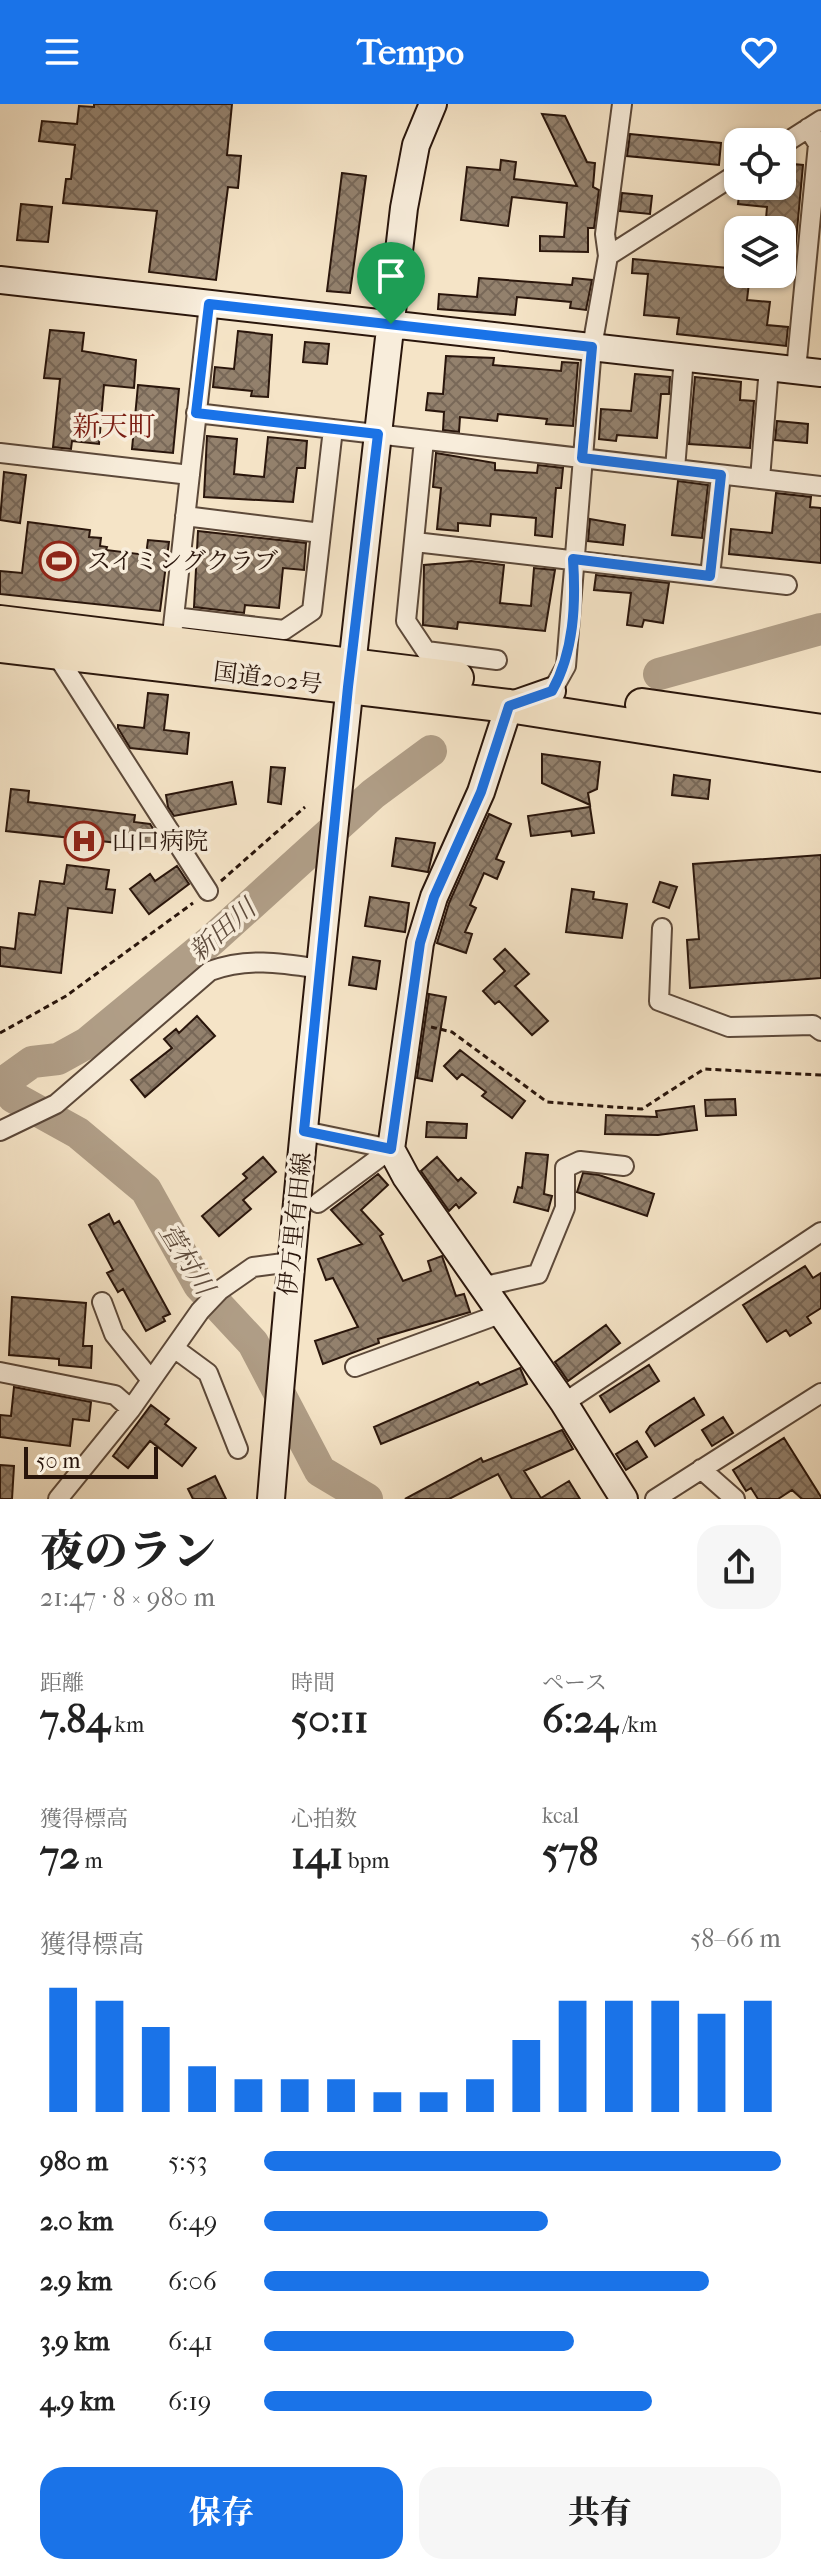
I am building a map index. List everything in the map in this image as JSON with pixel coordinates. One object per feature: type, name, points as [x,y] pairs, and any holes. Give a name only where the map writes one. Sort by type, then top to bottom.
[{"type":"highway","name":"国道202号","points":[[0,622],[47,640],[349,675],[552,691],[821,731]]},
{"type":"highway","name":"国道202号","points":[[0,646],[172,630],[349,675],[509,706],[821,755]]},
{"type":"street","name":"伊万里有田線","points":[[271,1499],[291,1262],[349,675],[416,145],[433,104]]},
{"type":"street","points":[[622,104],[605,234],[608,256],[592,347],[573,559],[575,592],[566,666],[552,691],[509,706],[481,792],[434,897],[420,943],[391,1149],[406,1177],[564,1403],[624,1499]]},
{"type":"street","points":[[0,280],[809,371],[818,144],[814,124],[796,136]]},
{"type":"street","points":[[608,256],[724,182]]},
{"type":"street","points":[[209,304],[172,630],[284,630],[312,611],[333,429]]},
{"type":"street","points":[[675,469],[684,357]]},
{"type":"street","points":[[760,479],[769,367]]},
{"type":"street","points":[[196,413],[821,486]]},
{"type":"street","points":[[424,440],[406,621],[426,651],[497,660]]},
{"type":"street","points":[[0,453],[190,475]]},
{"type":"street","points":[[710,576],[721,475]]},
{"type":"street","points":[[185,516],[321,533]]},
{"type":"street","points":[[415,542],[787,585]]},
{"type":"street","points":[[47,640],[208,891]]},
{"type":"street","points":[[662,928],[659,1001],[729,1027],[813,1025],[821,1031]]},
{"type":"street","points":[[0,1131],[30,1120],[56,1104],[210,971],[235,962],[263,961],[321,969]]},
{"type":"street","points":[[304,1131],[391,1149]]},
{"type":"street","points":[[318,1203],[391,1149]]},
{"type":"street","points":[[481,1287],[538,1274],[565,1208],[565,1168],[580,1161],[624,1166]]},
{"type":"street","points":[[564,1403],[821,1232]]},
{"type":"street","points":[[58,1499],[131,1409],[200,1311],[220,1290],[253,1267],[291,1262]]},
{"type":"street","points":[[102,1302],[114,1334],[151,1380]]},
{"type":"street","points":[[355,1367],[500,1314]]},
{"type":"street","points":[[174,1348],[208,1373],[238,1449]]},
{"type":"street","points":[[0,1372],[115,1395],[131,1409]]},
{"type":"street","points":[[655,1499],[821,1393]]},
{"type":"street","points":[[701,1469],[735,1499]]},
{"type":"path","points":[[0,1033],[66,996],[208,891],[305,807]]},
{"type":"path","points":[[408,1020],[452,1032],[547,1102],[642,1109],[704,1069],[821,1075]]},
{"type":"building","points":[[94,104],[232,104],[227,155],[241,156],[238,188],[228,187],[216,280],[149,272],[157,211],[63,203],[66,179],[71,179],[75,145],[39,141],[42,121],[77,124],[79,106],[94,107]]},
{"type":"building","points":[[542,114],[565,116],[587,162],[595,163],[593,187],[599,190],[594,228],[588,228],[588,252],[540,251],[540,236],[564,237],[567,203],[512,197],[508,226],[461,220],[467,167],[500,170],[501,160],[516,162],[514,179],[577,186]]},
{"type":"building","points":[[630,134],[721,143],[719,165],[627,156]]},
{"type":"building","points":[[796,164],[803,165],[796,241],[796,216],[766,216],[767,207],[738,204],[738,200],[796,200]]},
{"type":"building","points":[[342,173],[366,176],[350,293],[327,291]]},
{"type":"building","points":[[622,193],[652,196],[650,214],[620,211]]},
{"type":"building","points":[[21,204],[52,207],[48,242],[17,240]]},
{"type":"building","points":[[633,259],[724,268],[724,288],[748,288],[747,300],[770,302],[767,325],[788,327],[786,346],[677,334],[679,318],[644,315],[648,274],[632,273]]},
{"type":"building","points":[[479,278],[572,285],[573,278],[592,280],[586,310],[570,308],[571,302],[517,297],[515,315],[438,309],[439,294],[477,297]]},
{"type":"building","points":[[50,330],[84,333],[82,351],[136,360],[134,388],[104,385],[99,444],[72,441],[71,449],[53,447],[60,379],[44,378]]},
{"type":"building","points":[[238,331],[272,335],[268,397],[251,396],[252,391],[213,387],[215,367],[234,369]]},
{"type":"building","points":[[305,342],[329,344],[327,364],[303,362]]},
{"type":"building","points":[[446,356],[494,358],[493,365],[561,371],[562,362],[578,363],[573,426],[546,424],[547,419],[498,414],[497,421],[460,417],[459,432],[443,430],[444,412],[426,410],[428,393],[443,394]]},
{"type":"building","points":[[635,374],[670,377],[669,394],[661,394],[657,438],[617,435],[616,441],[599,439],[601,409],[631,411]]},
{"type":"building","points":[[695,377],[741,382],[740,400],[754,401],[750,448],[689,444]]},
{"type":"building","points":[[138,385],[179,389],[173,453],[132,449]]},
{"type":"building","points":[[777,421],[808,424],[807,443],[775,440]]},
{"type":"building","points":[[207,436],[237,439],[234,474],[264,477],[268,437],[307,441],[305,468],[297,468],[293,502],[204,497]]},
{"type":"building","points":[[436,453],[495,463],[495,470],[537,473],[538,465],[563,468],[561,488],[556,488],[552,537],[535,535],[536,518],[491,514],[490,526],[458,523],[458,531],[437,529],[441,488],[433,487]]},
{"type":"building","points":[[4,472],[26,475],[20,523],[0,520]]},
{"type":"building","points":[[678,481],[708,485],[702,538],[672,535]]},
{"type":"building","points":[[776,493],[811,497],[810,507],[821,508],[821,563],[729,554],[731,529],[772,533]]},
{"type":"building","points":[[590,519],[625,525],[623,545],[588,541]]},
{"type":"building","points":[[28,522],[90,530],[89,537],[101,538],[100,546],[107,547],[106,550],[146,555],[148,540],[169,542],[160,611],[0,594],[0,571],[22,573]]},
{"type":"building","points":[[198,531],[306,543],[304,570],[283,568],[279,608],[245,605],[244,613],[194,607]]},
{"type":"building","points":[[471,561],[504,565],[500,603],[531,606],[534,568],[555,570],[545,631],[458,622],[457,629],[423,625],[424,565]]},
{"type":"building","points":[[596,575],[669,583],[663,623],[644,620],[642,627],[627,625],[631,593],[594,590]]},
{"type":"building","points":[[148,693],[168,695],[164,730],[189,733],[187,754],[130,748],[118,725],[144,728]]},
{"type":"building","points":[[542,754],[600,762],[597,789],[588,793],[590,805],[542,783]]},
{"type":"building","points":[[271,767],[285,768],[281,804],[268,802]]},
{"type":"building","points":[[674,775],[710,780],[708,799],[672,795]]},
{"type":"building","points":[[232,782],[236,804],[174,816],[168,807],[166,795]]},
{"type":"building","points":[[11,789],[29,791],[28,802],[135,815],[134,822],[150,824],[166,848],[6,831]]},
{"type":"building","points":[[590,807],[594,833],[572,836],[571,831],[531,836],[528,816]]},
{"type":"building","points":[[489,814],[511,824],[496,859],[504,862],[497,879],[484,873],[470,905],[476,908],[465,932],[472,934],[466,953],[437,943],[449,903]]},
{"type":"building","points":[[396,838],[435,843],[428,872],[392,866]]},
{"type":"building","points":[[821,855],[821,978],[690,988],[687,940],[699,939],[693,864]]},
{"type":"building","points":[[67,865],[109,870],[106,889],[115,890],[112,913],[68,908],[61,973],[0,966],[0,947],[15,949],[19,913],[35,915],[40,881],[64,884]]},
{"type":"building","points":[[177,866],[189,884],[149,914],[130,889],[150,874],[155,881]]},
{"type":"building","points":[[660,882],[677,887],[669,908],[653,902]]},
{"type":"building","points":[[572,889],[594,892],[593,899],[627,904],[622,938],[566,932]]},
{"type":"building","points":[[370,897],[409,903],[405,932],[365,926]]},
{"type":"building","points":[[505,949],[529,974],[515,986],[548,1021],[532,1035],[499,1001],[495,1004],[483,991],[505,971],[494,959]]},
{"type":"building","points":[[353,957],[380,961],[376,989],[349,985]]},
{"type":"building","points":[[429,994],[446,997],[432,1081],[417,1078]]},
{"type":"building","points":[[197,1016],[215,1036],[145,1097],[131,1080],[172,1048],[164,1039],[176,1029],[179,1033]]},
{"type":"building","points":[[460,1050],[525,1101],[512,1118],[482,1096],[486,1092],[462,1074],[457,1079],[444,1066]]},
{"type":"building","points":[[735,1099],[736,1115],[706,1116],[705,1100]]},
{"type":"building","points":[[694,1106],[697,1130],[658,1135],[605,1134],[606,1115],[657,1117],[656,1111]]},
{"type":"building","points":[[427,1122],[467,1124],[466,1138],[426,1137]]},
{"type":"building","points":[[526,1153],[548,1155],[544,1194],[552,1196],[548,1211],[514,1202],[518,1187],[522,1188]]},
{"type":"building","points":[[263,1157],[276,1172],[243,1200],[251,1209],[219,1236],[202,1216],[247,1178],[243,1174]]},
{"type":"building","points":[[437,1157],[458,1181],[461,1178],[476,1193],[459,1208],[456,1204],[449,1211],[421,1171]]},
{"type":"building","points":[[583,1173],[599,1175],[654,1194],[647,1216],[577,1192]]},
{"type":"building","points":[[378,1174],[388,1185],[361,1210],[383,1234],[380,1236],[403,1281],[431,1271],[428,1261],[442,1256],[456,1296],[464,1294],[470,1312],[378,1339],[379,1343],[323,1364],[315,1341],[358,1327],[333,1278],[326,1280],[318,1259],[362,1244],[331,1210]]},
{"type":"building","points":[[109,1214],[114,1224],[119,1221],[170,1314],[163,1317],[165,1321],[146,1331],[123,1289],[118,1292],[107,1273],[113,1270],[89,1225]]},
{"type":"building","points":[[805,1266],[813,1278],[821,1273],[821,1308],[807,1317],[811,1323],[790,1336],[786,1330],[767,1342],[743,1305]]},
{"type":"building","points":[[12,1297],[86,1303],[83,1346],[92,1346],[91,1368],[59,1365],[59,1359],[9,1355]]},
{"type":"building","points":[[606,1325],[620,1343],[568,1381],[555,1362]]},
{"type":"building","points":[[649,1365],[659,1381],[610,1412],[600,1396]]},
{"type":"building","points":[[520,1368],[527,1384],[381,1444],[374,1427],[478,1382],[480,1385]]},
{"type":"building","points":[[14,1387],[91,1402],[89,1421],[73,1419],[70,1446],[0,1437],[0,1415],[11,1416]]},
{"type":"building","points":[[694,1398],[704,1415],[655,1446],[646,1432],[650,1426]]},
{"type":"building","points":[[151,1405],[169,1419],[165,1424],[196,1448],[182,1466],[150,1441],[128,1468],[113,1456]]},
{"type":"building","points":[[723,1417],[733,1433],[712,1446],[702,1430]]},
{"type":"building","points":[[562,1430],[573,1449],[524,1471],[541,1498],[569,1481],[580,1499],[512,1499],[498,1474],[449,1499],[405,1499],[481,1458],[483,1462]]},
{"type":"building","points":[[784,1438],[821,1499],[802,1499],[792,1490],[778,1499],[758,1499],[751,1488],[746,1491],[733,1470]]},
{"type":"building","points":[[637,1441],[647,1457],[626,1470],[616,1454]]},
{"type":"building","points":[[0,1465],[14,1466],[12,1499],[0,1499]]},
{"type":"building","points":[[215,1476],[226,1499],[193,1499],[188,1489]]},
{"type":"waterway","name":"新田川","points":[[659,674],[821,629]]},
{"type":"waterway","name":"新田川","points":[[0,1085],[32,1062],[58,1059],[87,1043],[213,939],[373,794],[431,751]]},
{"type":"waterway","name":"萱村川","points":[[6,1083],[13,1097],[78,1133],[146,1190],[199,1285],[253,1343],[320,1471],[367,1499]]},
{"type":"place","name":"スイミングクラブ","points":[[59,561]]},
{"type":"place","name":"山口病院","points":[[84,841]]},
{"type":"district","name":"新天町","points":[[114,426]]},
{"type":"route","points":[[209,304],[391,324],[592,347],[582,458],[721,475],[710,576],[573,559],[575,592],[566,666],[552,691],[509,706],[481,792],[434,897],[420,943],[392,1121],[391,1149],[342,1136],[304,1131],[348,687],[378,434],[196,413],[209,304]]}]
